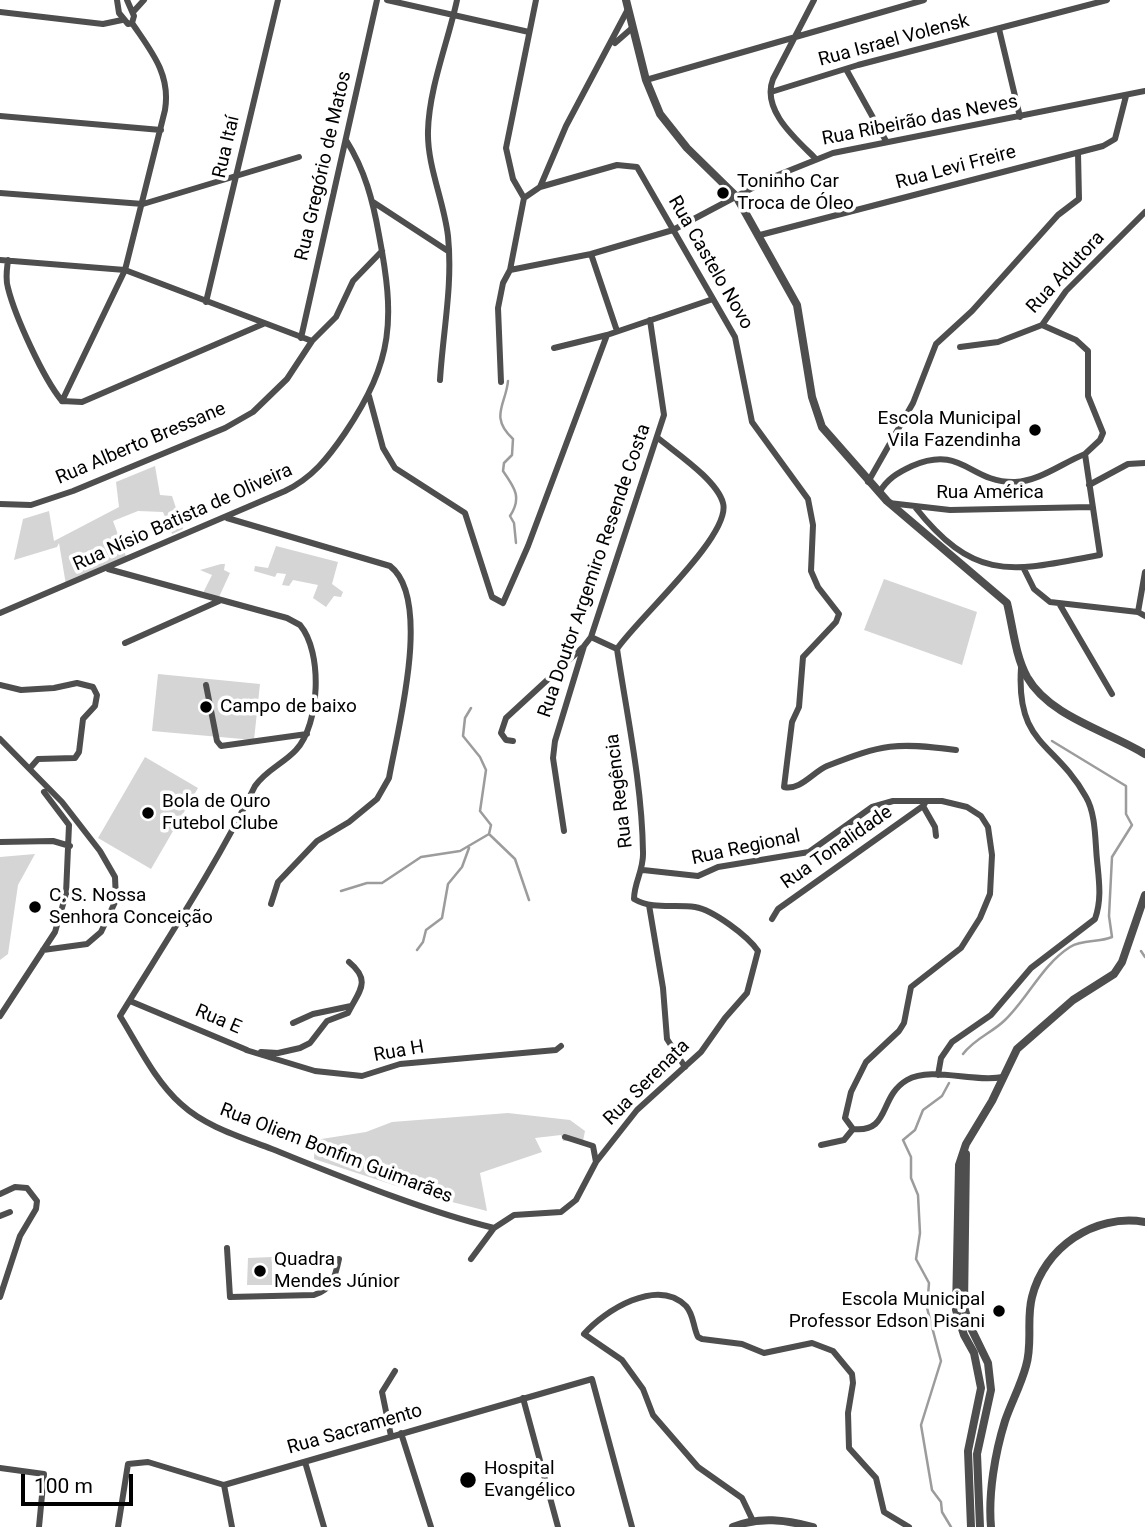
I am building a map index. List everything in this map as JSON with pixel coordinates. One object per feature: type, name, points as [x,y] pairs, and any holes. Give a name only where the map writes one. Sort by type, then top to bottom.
[{"type":"street","points":[[117,0],[122,20]]},
{"type":"street","points":[[127,0],[134,10]]},
{"type":"street","points":[[132,23],[134,10],[144,0]]},
{"type":"street","name":"Rua Itaí","points":[[206,302],[278,0]]},
{"type":"street","name":"Rua Gregório de Matos","points":[[301,338],[377,0]]},
{"type":"street","points":[[387,0],[529,32]]},
{"type":"street","points":[[440,380],[444,324],[451,291],[448,251],[428,127],[457,0]]},
{"type":"street","points":[[501,382],[498,307],[503,283],[510,270],[524,198],[513,179],[506,148],[536,0]]},
{"type":"street","points":[[626,0],[631,29],[646,80],[660,114],[676,135],[736,196],[797,305],[811,397],[822,427],[889,503],[961,567],[1001,595],[1007,603],[1021,663],[1028,678],[1051,702],[1145,754]]},
{"type":"street","points":[[814,0],[773,79],[771,92],[774,105],[787,130],[815,158]]},
{"type":"street","points":[[646,80],[924,0]]},
{"type":"street","name":"Rua Israel Volensk","points":[[771,92],[846,69],[1107,0]]},
{"type":"street","points":[[524,198],[540,187],[566,126],[627,11]]},
{"type":"street","points":[[0,12],[103,24],[122,20],[132,23],[162,67],[165,78],[167,99],[161,130],[125,270],[62,401]]},
{"type":"street","points":[[610,47],[631,29]]},
{"type":"street","points":[[999,29],[1020,117]]},
{"type":"street","points":[[846,69],[886,141]]},
{"type":"street","name":"Rua Ribeirão das Neves","points":[[510,270],[591,254],[673,230],[815,158],[886,141],[1145,91]]},
{"type":"street","name":"Rua Levi Freire","points":[[760,235],[1103,146],[1115,139],[1126,96]]},
{"type":"street","points":[[0,116],[161,130]]},
{"type":"street","name":"Rua Nísio Batista de Oliveira","points":[[0,613],[227,518],[302,483],[314,473],[369,396],[384,352],[390,313],[373,202],[366,177],[346,140]]},
{"type":"street","points":[[868,482],[913,402],[936,344],[972,311],[1039,234],[1079,198],[1078,153]]},
{"type":"street","points":[[0,193],[143,204],[299,157]]},
{"type":"street","name":"Rua Castelo Novo","points":[[540,187],[617,165],[633,165],[739,346],[752,422],[808,499],[813,526],[811,571],[818,587],[838,610],[838,617],[803,657],[799,707],[792,722],[784,787],[794,787],[823,768],[880,746],[905,744],[956,750]]},
{"type":"street","points":[[373,202],[448,251]]},
{"type":"street","name":"Rua Adutora","points":[[960,347],[998,342],[1042,325],[1066,291],[1145,212]]},
{"type":"street","name":"Rua Alberto Bressane","points":[[0,505],[31,505],[127,471],[225,428],[253,412],[272,394],[313,341],[336,317],[353,281],[382,251]]},
{"type":"street","points":[[591,254],[617,331]]},
{"type":"street","points":[[62,401],[43,370],[11,298],[4,260],[125,270],[313,341]]},
{"type":"street","points":[[554,348],[607,335],[713,299]]},
{"type":"street","name":"Rua Doutor Argemiro Resende Costa","points":[[565,831],[553,758],[555,741],[584,646],[591,637],[659,438],[664,405],[650,320]]},
{"type":"street","points":[[62,401],[82,402],[263,324]]},
{"type":"street","points":[[879,492],[886,481],[896,474],[938,457],[960,463],[983,476],[1015,482],[1030,479],[1085,454],[1100,440],[1103,433],[1101,421],[1088,396],[1088,351],[1076,340],[1042,325]]},
{"type":"street","points":[[369,396],[383,448],[395,468],[465,513],[492,597],[503,603],[528,546],[607,335]]},
{"type":"street","points":[[591,637],[617,649],[630,629],[707,545],[721,520],[724,509],[718,492],[659,438]]},
{"type":"street","points":[[915,507],[932,528],[982,565],[1024,569],[1100,555],[1085,454]]},
{"type":"street","points":[[1089,485],[1128,464],[1145,463]]},
{"type":"street","name":"Rua América","points":[[889,503],[950,510],[1091,507]]},
{"type":"street","points":[[227,518],[390,566],[401,582],[412,634],[389,778],[377,799],[349,822],[317,841],[278,882],[271,904]]},
{"type":"street","points":[[108,569],[219,601]]},
{"type":"street","points":[[1024,569],[1042,598],[1060,605],[1138,612],[1145,616]]},
{"type":"street","points":[[1138,612],[1145,572]]},
{"type":"street","points":[[125,643],[219,601]]},
{"type":"street","name":"Rua Oliem Bonfim Guimarães","points":[[219,601],[287,618],[303,629],[311,653],[316,689],[314,712],[307,734],[295,751],[267,771],[254,786],[172,937],[135,987],[120,1016],[167,1089],[201,1119],[316,1166],[494,1228]]},
{"type":"street","points":[[1060,605],[1112,694]]},
{"type":"street","points":[[513,741],[506,740],[501,733],[506,718],[584,646]]},
{"type":"street","name":"Rua Regência","points":[[617,649],[636,771],[643,870],[634,899],[649,905]]},
{"type":"street","points":[[938,1075],[941,1058],[952,1042],[992,1016],[1031,968],[1095,919],[1098,908],[1100,889],[1088,799],[1031,731],[1023,715],[1020,692],[1021,663]]},
{"type":"street","points":[[0,685],[30,690],[85,683],[93,687],[97,695],[95,706],[83,719],[79,751],[75,758],[38,759],[31,767]]},
{"type":"street","points":[[206,685],[217,741],[221,746],[307,734]]},
{"type":"street","points":[[0,740],[31,767],[84,829],[112,869],[117,884],[114,908],[101,932],[86,944],[43,950]]},
{"type":"street","points":[[0,1016],[55,932],[66,894],[69,825],[44,792]]},
{"type":"street","name":"Rua Regional","points":[[643,870],[698,876],[719,867],[808,852],[872,807],[893,801],[967,807],[981,816],[991,839],[990,894],[981,918],[961,948],[911,987],[899,1031],[866,1062],[851,1092],[845,1118],[853,1129]]},
{"type":"street","points":[[924,804],[935,827],[936,836]]},
{"type":"street","name":"Rua Tonalidade","points":[[772,919],[778,909],[800,892],[820,882],[924,804]]},
{"type":"street","points":[[0,842],[53,841],[70,846]]},
{"type":"street","points":[[971,1527],[968,1451],[981,1388],[974,1353],[964,1335],[956,1310],[962,1165],[966,1144],[1024,1043],[1073,1000],[1114,974],[1129,949],[1145,895]]},
{"type":"street","points":[[649,905],[663,988],[667,1039],[685,1067]]},
{"type":"street","name":"Rua Serenata","points":[[494,1228],[514,1215],[554,1214],[566,1209],[576,1200],[596,1162],[637,1110],[701,1052],[747,993],[758,951],[741,932],[698,907],[649,905]]},
{"type":"street","points":[[293,1023],[313,1014],[351,1006],[360,991],[363,979],[360,971],[349,962]]},
{"type":"street","name":"Rua E","points":[[130,1001],[246,1050],[278,1054],[310,1043],[327,1021],[348,1013],[351,1006]]},
{"type":"street","name":"Rua H","points":[[246,1050],[315,1071],[362,1076],[400,1064],[556,1049],[561,1046]]},
{"type":"street","points":[[821,1145],[844,1140],[853,1129],[866,1131],[880,1123],[884,1107],[901,1085],[910,1079],[938,1075],[980,1081],[1003,1077]]},
{"type":"street","points":[[565,1137],[593,1146],[596,1162]]},
{"type":"street","points":[[962,1165],[965,1316],[988,1363],[991,1390],[976,1454],[980,1527]]},
{"type":"street","points":[[0,1194],[15,1187],[27,1188],[37,1201],[36,1209],[20,1236],[1,1297]]},
{"type":"street","points":[[0,1216],[10,1212]]},
{"type":"street","points":[[991,1526],[997,1460],[1005,1423],[1031,1345],[1032,1297],[1049,1259],[1082,1232],[1130,1219],[1145,1222]]},
{"type":"street","points":[[471,1259],[494,1228]]},
{"type":"street","points":[[228,1248],[230,1297],[314,1295],[326,1291],[333,1282],[339,1259]]},
{"type":"street","points":[[753,1521],[742,1498],[698,1467],[653,1415],[643,1389],[622,1360],[584,1334],[600,1315],[618,1306],[663,1294],[684,1304],[692,1314],[698,1337],[702,1339],[742,1344],[764,1353],[812,1343],[833,1351],[852,1374],[848,1413],[849,1448],[876,1478],[884,1513],[909,1527]]},
{"type":"street","points":[[390,1436],[382,1392],[395,1371]]},
{"type":"street","name":"Rua Sacramento","points":[[224,1485],[592,1379],[632,1527]]},
{"type":"street","points":[[523,1398],[558,1527]]},
{"type":"street","points":[[401,1433],[430,1527]]},
{"type":"street","points":[[118,1527],[128,1464],[148,1462],[224,1485],[232,1527]]},
{"type":"street","points":[[305,1462],[324,1527]]},
{"type":"street","points":[[0,1468],[44,1474],[40,1527]]},
{"type":"street","points":[[733,1527],[753,1521],[813,1527]]},
{"type":"shaded area","points":[[155,466],[160,495],[172,496],[183,529],[172,534],[163,512],[138,511],[113,521],[127,559],[66,585],[59,543],[57,547],[14,560],[23,519],[49,511],[54,541],[119,507],[116,482]]},
{"type":"shaded area","points":[[276,546],[338,562],[332,584],[343,592],[341,597],[334,596],[326,607],[313,598],[318,585],[293,580],[289,586],[282,585],[286,574],[277,573],[275,577],[254,571],[255,566],[268,568]]},
{"type":"shaded area","points":[[225,564],[224,570],[230,573],[219,597],[203,593],[212,575],[200,570]]},
{"type":"shaded area","points":[[884,579],[977,612],[962,665],[864,630]]},
{"type":"shaded area","name":"Campo de baixo","points":[[158,674],[260,684],[254,740],[152,731]]},
{"type":"shaded area","name":"Bola de Ouro Futebol Clube","points":[[145,757],[198,788],[151,869],[98,838]]},
{"type":"shaded area","points":[[35,854],[18,885],[8,954],[0,960],[0,857]]},
{"type":"shaded area","points":[[508,1113],[570,1120],[585,1131],[583,1141],[563,1141],[561,1135],[535,1138],[542,1152],[480,1173],[487,1211],[421,1194],[314,1159],[315,1140],[366,1132],[392,1122]]},
{"type":"shaded area","name":"Quadra Mendes Júnior","points":[[272,1257],[272,1285],[247,1285],[248,1258]]},
{"type":"waterway","points":[[508,381],[500,417],[513,439],[512,455],[504,463],[503,471],[516,493],[516,504],[510,516],[514,523],[516,543]]},
{"type":"waterway","points":[[341,891],[367,883],[382,883],[421,857],[460,851],[489,834],[491,825],[480,811],[486,770],[480,757],[463,736],[465,718],[471,708]]},
{"type":"waterway","points":[[963,1054],[1005,1020],[1060,954],[1075,945],[1112,937],[1109,916],[1112,857],[1132,825],[1126,814],[1126,786],[1052,741]]},
{"type":"waterway","points":[[489,834],[515,859],[529,900]]},
{"type":"waterway","points":[[417,950],[423,942],[426,930],[442,918],[448,884],[462,867],[469,848]]},
{"type":"waterway","points":[[1141,951],[1145,957]]},
{"type":"waterway","points":[[949,1083],[942,1096],[923,1110],[915,1130],[903,1140],[911,1157],[911,1178],[918,1195],[920,1233],[916,1259],[929,1283],[927,1308],[941,1361],[921,1425],[932,1490],[941,1502],[942,1512],[951,1527]]},
{"type":"place","name":"Toninho Car Troca de Óleo","points":[[723,193]]},
{"type":"place","name":"Escola Municipal Vila Fazendinha","points":[[1035,430]]},
{"type":"place","name":"Campo de baixo","points":[[206,707]]},
{"type":"place","name":"Bola de Ouro Futebol Clube","points":[[148,813]]},
{"type":"place","name":"C. S. Nossa Senhora Conceição","points":[[35,907]]},
{"type":"place","name":"Quadra Mendes Júnior","points":[[260,1271]]},
{"type":"place","name":"Escola Municipal Professor Edson Pisani","points":[[999,1311]]},
{"type":"place","name":"Hospital Evangélico","points":[[468,1480]]}]
